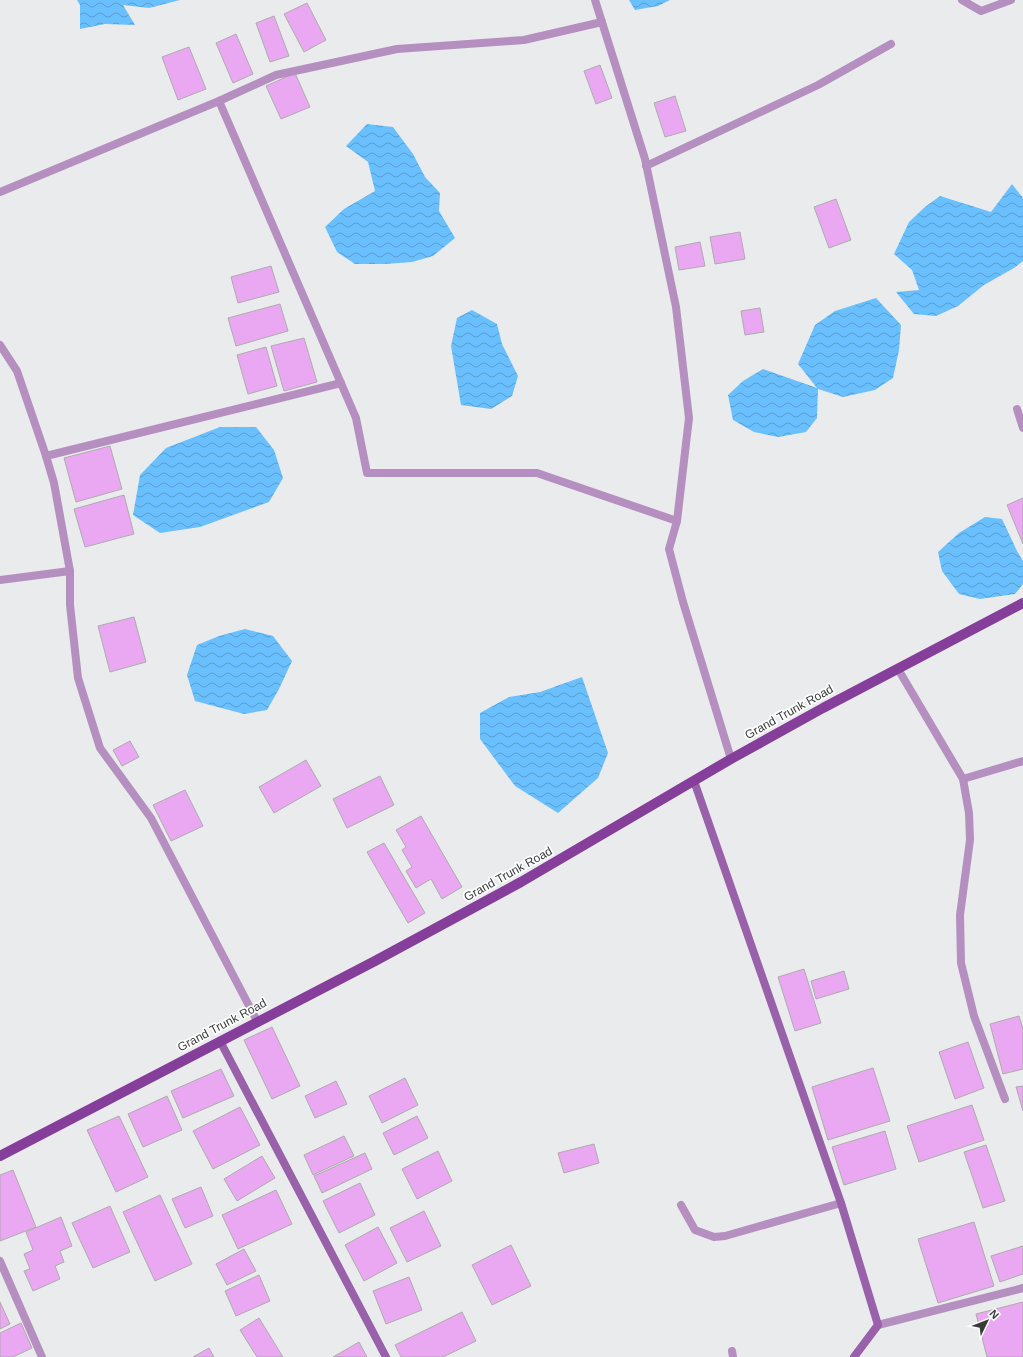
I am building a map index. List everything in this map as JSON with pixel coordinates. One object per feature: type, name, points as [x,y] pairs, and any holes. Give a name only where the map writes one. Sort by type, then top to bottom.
[{"type":"main road","name":"Grand Trunk Road","points":[[0,1156],[257,1021],[375,961],[521,882],[731,759],[823,708],[1023,603]]},
{"type":"street","points":[[595,0],[646,166],[676,308],[689,418],[677,521],[669,549],[683,602],[731,759]]},
{"type":"street","points":[[962,0],[980,12],[1011,0]]},
{"type":"street","points":[[0,192],[219,102],[276,75],[397,49],[524,40],[602,22]]},
{"type":"street","points":[[646,166],[818,85],[891,44]]},
{"type":"street","points":[[219,102],[356,418],[367,473],[537,473],[677,521]]},
{"type":"street","points":[[0,345],[16,370],[54,483],[70,571],[70,605],[78,678],[100,748],[151,818],[257,1021]]},
{"type":"street","points":[[46,456],[341,383]]},
{"type":"street","points":[[1016,409],[1023,428]]},
{"type":"street","points":[[0,580],[70,571]]},
{"type":"street","points":[[898,669],[963,779],[969,813],[970,840],[960,915],[961,963],[974,1016],[1005,1099]]},
{"type":"street","points":[[963,779],[1023,761]]},
{"type":"street","points":[[694,782],[841,1203],[878,1326]]},
{"type":"street","points":[[220,1041],[386,1357]]},
{"type":"street","points":[[681,1205],[695,1230],[704,1235],[714,1237],[725,1236],[841,1203]]},
{"type":"street","points":[[0,1261],[42,1357]]},
{"type":"street","points":[[854,1357],[878,1326],[1023,1288]]},
{"type":"water","points":[[77,0],[180,0],[149,8],[123,5],[135,25],[105,24],[80,29],[80,5]]},
{"type":"water","points":[[629,0],[670,0],[658,6],[635,10]]},
{"type":"water","points":[[367,124],[393,127],[413,154],[425,177],[440,193],[439,211],[455,238],[433,256],[412,262],[355,264],[337,252],[325,227],[344,209],[375,191],[368,162],[346,146]]},
{"type":"water","points":[[1012,184],[1023,198],[1023,261],[1014,268],[984,285],[958,306],[936,316],[914,314],[896,292],[919,290],[912,270],[894,254],[909,222],[925,207],[940,196],[991,212]]},
{"type":"water","points":[[876,298],[901,325],[899,350],[893,378],[875,390],[843,397],[818,389],[817,418],[806,432],[778,437],[754,432],[733,420],[728,395],[743,381],[763,369],[817,388],[798,364],[815,325],[835,311]]},
{"type":"water","points":[[472,310],[497,324],[502,344],[518,376],[512,396],[491,409],[461,405],[451,346],[457,318]]},
{"type":"water","points":[[220,427],[256,427],[274,450],[283,478],[269,502],[200,527],[160,533],[133,515],[140,475],[166,448]]},
{"type":"water","points":[[985,517],[1002,519],[1023,561],[1023,584],[1015,594],[980,599],[959,594],[942,571],[938,552],[959,533]]},
{"type":"water","points":[[245,629],[273,636],[292,661],[267,710],[244,714],[195,701],[187,675],[197,645],[219,636]]},
{"type":"water","points":[[582,677],[608,753],[598,778],[558,813],[515,786],[480,739],[480,713],[509,697],[540,692]]},
{"type":"building","points":[[307,3],[326,40],[304,52],[284,14]]},
{"type":"building","points":[[274,16],[289,56],[270,62],[256,23]]},
{"type":"building","points":[[236,34],[253,74],[233,83],[216,43]]},
{"type":"building","points":[[189,47],[206,89],[178,100],[162,57]]},
{"type":"building","points":[[600,65],[612,98],[596,104],[584,71]]},
{"type":"building","points":[[295,73],[310,107],[281,119],[266,86]]},
{"type":"building","points":[[675,96],[686,131],[665,137],[654,103]]},
{"type":"building","points":[[836,199],[851,240],[829,248],[814,207]]},
{"type":"building","points":[[740,232],[745,259],[715,264],[710,237]]},
{"type":"building","points":[[700,242],[705,266],[679,270],[675,247]]},
{"type":"building","points":[[271,266],[279,292],[238,303],[231,277]]},
{"type":"building","points":[[280,304],[288,331],[236,346],[228,318]]},
{"type":"building","points":[[760,308],[764,332],[745,335],[741,311]]},
{"type":"building","points":[[304,338],[317,382],[284,391],[271,346]]},
{"type":"building","points":[[266,347],[277,386],[248,394],[237,355]]},
{"type":"building","points":[[110,446],[122,489],[76,502],[64,458]]},
{"type":"building","points":[[124,495],[134,534],[85,547],[74,509]]},
{"type":"building","points":[[1023,498],[1023,544],[1007,505]]},
{"type":"building","points":[[134,617],[146,662],[110,672],[98,626]]},
{"type":"building","points":[[130,741],[139,757],[122,766],[113,750]]},
{"type":"building","points":[[306,760],[321,786],[274,813],[259,787]]},
{"type":"building","points":[[380,776],[394,805],[347,828],[333,799]]},
{"type":"building","points":[[185,790],[203,826],[171,841],[153,805]]},
{"type":"building","points":[[421,816],[462,887],[442,899],[431,879],[416,888],[406,871],[412,867],[402,850],[406,847],[396,830]]},
{"type":"building","points":[[384,843],[425,913],[408,923],[367,852]]},
{"type":"building","points":[[804,969],[821,1023],[795,1031],[778,977]]},
{"type":"building","points":[[844,971],[849,989],[816,999],[811,981]]},
{"type":"building","points":[[1019,1016],[1023,1029],[1023,1069],[1003,1074],[990,1024]]},
{"type":"building","points":[[272,1027],[300,1086],[272,1099],[244,1040]]},
{"type":"building","points":[[968,1042],[984,1088],[955,1099],[939,1052]]},
{"type":"building","points":[[873,1068],[890,1121],[828,1140],[812,1087]]},
{"type":"building","points":[[221,1069],[234,1096],[183,1118],[171,1091]]},
{"type":"building","points":[[405,1078],[418,1105],[382,1123],[369,1096]]},
{"type":"building","points":[[336,1081],[347,1104],[315,1118],[305,1096]]},
{"type":"building","points":[[1023,1086],[1023,1111],[1016,1087]]},
{"type":"building","points":[[167,1096],[182,1130],[143,1147],[128,1114]]},
{"type":"building","points":[[972,1105],[984,1140],[919,1162],[907,1126]]},
{"type":"building","points":[[240,1107],[260,1145],[213,1169],[193,1131]]},
{"type":"building","points":[[119,1116],[148,1177],[116,1192],[87,1130]]},
{"type":"building","points":[[417,1116],[428,1138],[394,1155],[383,1133]]},
{"type":"building","points":[[885,1131],[896,1169],[844,1185],[832,1147]]},
{"type":"building","points":[[344,1136],[354,1156],[313,1175],[304,1155]]},
{"type":"building","points":[[594,1144],[599,1163],[564,1173],[558,1153]]},
{"type":"building","points":[[986,1145],[1005,1201],[983,1208],[964,1152]]},
{"type":"building","points":[[438,1151],[452,1181],[417,1199],[402,1169]]},
{"type":"building","points":[[365,1153],[372,1169],[322,1193],[314,1176]]},
{"type":"building","points":[[262,1156],[275,1178],[237,1201],[224,1179]]},
{"type":"building","points":[[13,1170],[36,1227],[0,1241],[0,1175]]},
{"type":"building","points":[[360,1183],[375,1215],[339,1233],[323,1201]]},
{"type":"building","points":[[201,1187],[213,1216],[185,1228],[172,1199]]},
{"type":"building","points":[[276,1190],[292,1224],[238,1249],[222,1215]]},
{"type":"building","points":[[160,1195],[192,1264],[155,1281],[123,1212]]},
{"type":"building","points":[[110,1206],[130,1252],[93,1268],[72,1223]]},
{"type":"building","points":[[424,1211],[441,1246],[407,1262],[390,1228]]},
{"type":"building","points":[[61,1217],[72,1246],[60,1251],[64,1262],[55,1266],[60,1279],[33,1291],[24,1271],[30,1269],[24,1254],[33,1250],[26,1232]]},
{"type":"building","points":[[974,1222],[994,1286],[938,1303],[918,1239]]},
{"type":"building","points":[[378,1227],[397,1263],[364,1281],[345,1245]]},
{"type":"building","points":[[511,1245],[531,1286],[492,1305],[472,1265]]},
{"type":"building","points":[[1023,1246],[1023,1274],[1000,1282],[991,1256]]},
{"type":"building","points":[[244,1249],[256,1271],[227,1285],[216,1264]]},
{"type":"building","points":[[259,1275],[270,1301],[236,1316],[225,1291]]},
{"type":"building","points":[[409,1277],[422,1310],[386,1324],[373,1291]]},
{"type":"building","points":[[0,1302],[10,1324],[0,1329]]},
{"type":"building","points":[[1023,1302],[1023,1357],[987,1357],[976,1314]]},
{"type":"building","points":[[462,1312],[476,1341],[443,1357],[401,1357],[395,1345]]},
{"type":"building","points":[[259,1318],[283,1357],[257,1357],[240,1330]]},
{"type":"building","points":[[21,1323],[32,1348],[13,1357],[0,1357],[0,1333]]},
{"type":"building","points":[[359,1342],[367,1357],[333,1357]]},
{"type":"building","points":[[209,1348],[214,1357],[193,1357]]}]
